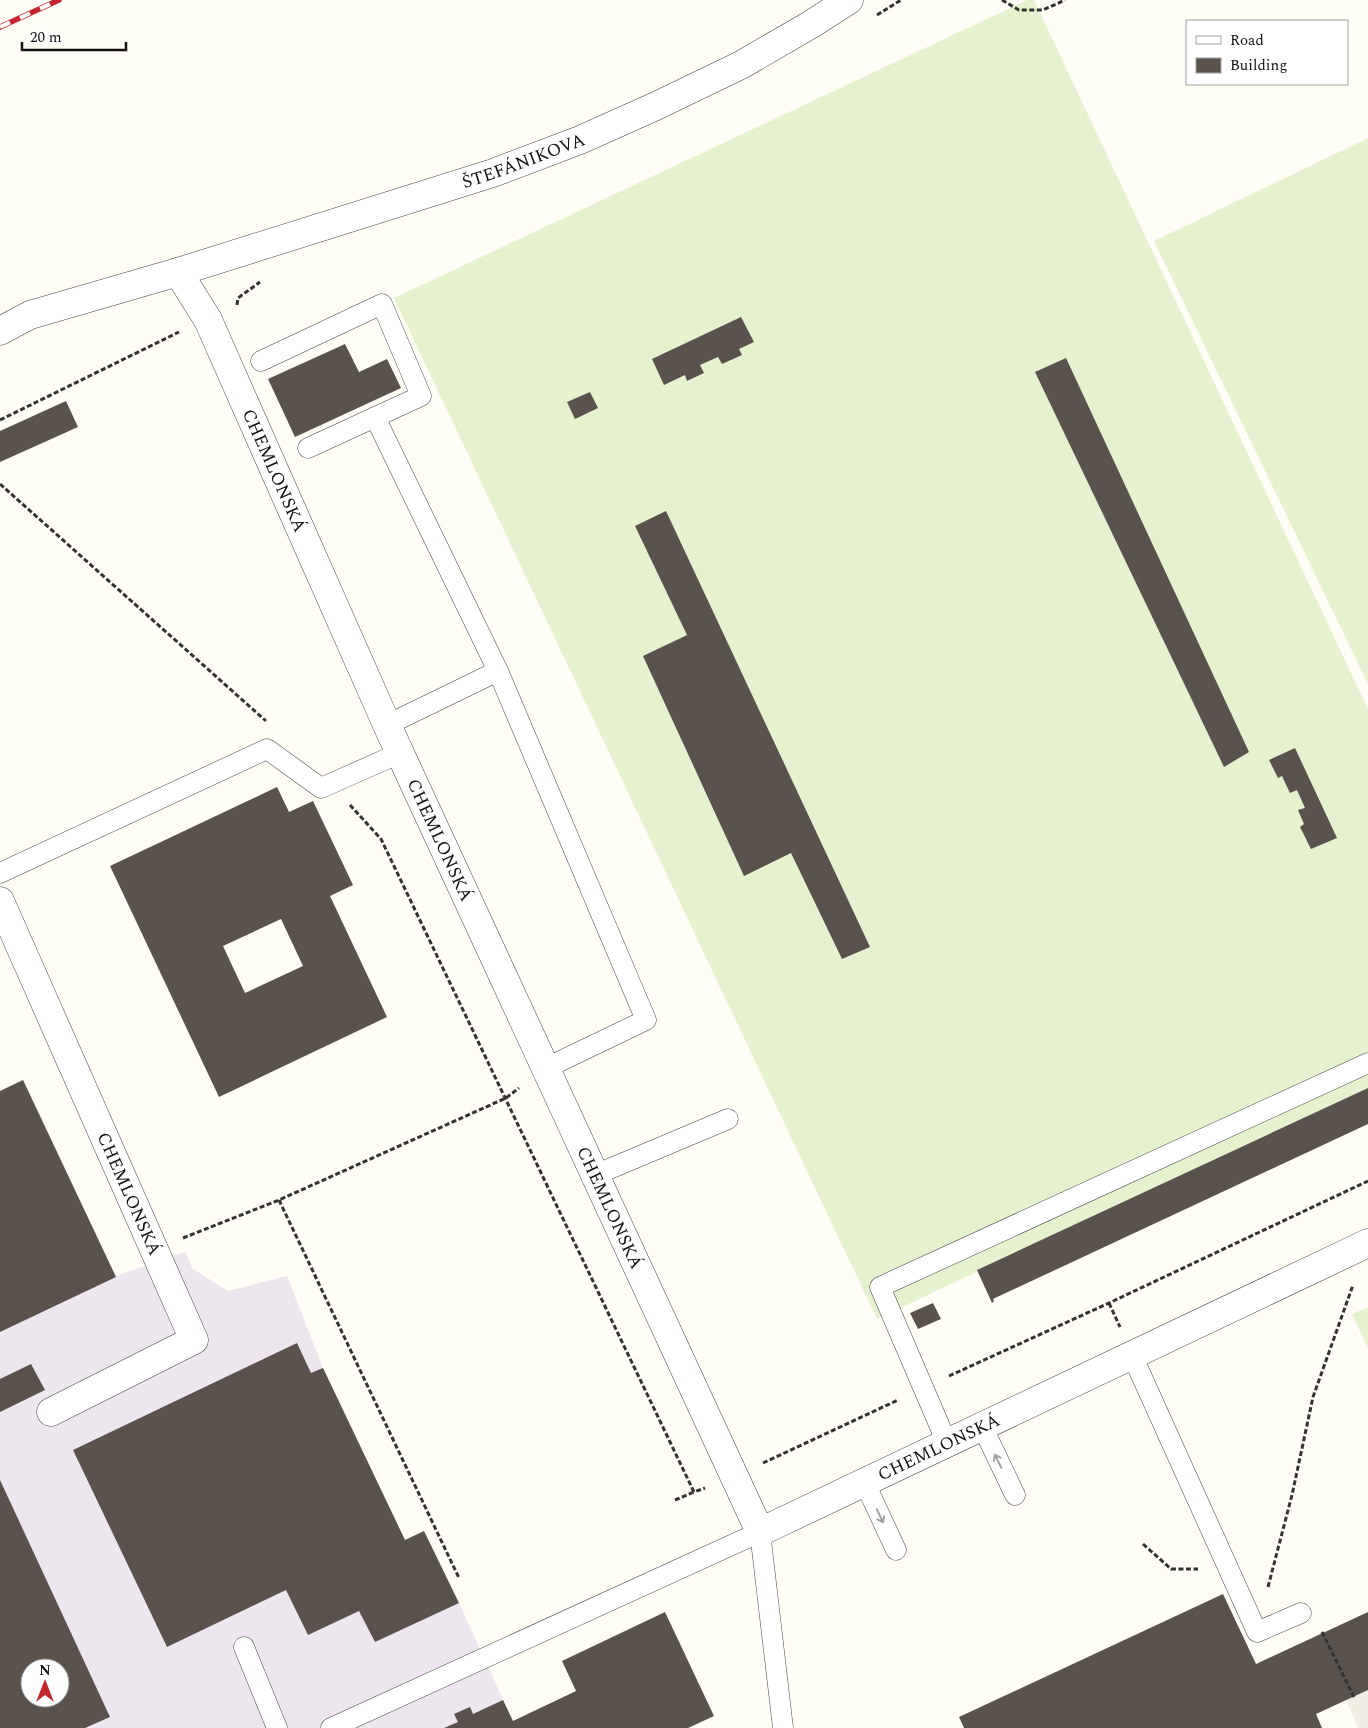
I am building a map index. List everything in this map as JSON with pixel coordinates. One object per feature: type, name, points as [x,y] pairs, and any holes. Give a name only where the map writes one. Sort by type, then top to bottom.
[{"type":"street","name":"ŠTEFÁNIKOVA","points":[[0,331],[30,315],[178,272],[493,173],[580,140],[741,65],[849,0]]},
{"type":"street","name":"CHEMLONSKÁ","points":[[178,272],[208,320],[400,753],[760,1532],[1368,1243]]},
{"type":"street","name":"CHEMLONSKÁ","points":[[0,901],[194,1340],[51,1412]]},
{"type":"lane","points":[[261,361],[382,304],[421,396],[308,448]]},
{"type":"lane","points":[[374,417],[498,671],[646,1020],[546,1068]]},
{"type":"lane","points":[[388,725],[498,671]]},
{"type":"lane","points":[[0,873],[267,749],[320,788],[400,753]]},
{"type":"lane","points":[[947,1443],[880,1287],[1368,1063]]},
{"type":"lane","points":[[595,1174],[728,1118]]},
{"type":"lane","points":[[1132,1355],[1257,1632],[1301,1613]]},
{"type":"lane","points":[[982,1426],[1015,1495]]},
{"type":"lane","points":[[864,1482],[896,1550]]},
{"type":"lane","points":[[331,1728],[760,1532],[784,1728]]},
{"type":"lane","points":[[244,1646],[277,1728]]},
{"type":"path","points":[[1002,0],[1019,10],[1042,10],[1065,0]]},
{"type":"path","points":[[0,420],[184,330]]},
{"type":"path","points":[[0,484],[266,721]]},
{"type":"path","points":[[332,784],[381,839],[694,1492]]},
{"type":"path","points":[[154,1250],[279,1200],[506,1098],[546,1068]]},
{"type":"path","points":[[674,1500],[734,1476],[1368,1182]]},
{"type":"path","points":[[279,1200],[458,1578]]},
{"type":"path","points":[[1257,1632],[1292,1495],[1313,1397],[1355,1280]]},
{"type":"path","points":[[1143,1544],[1171,1569],[1228,1569]]},
{"type":"path","points":[[1323,1633],[1354,1697]]},
{"type":"shaded area","points":[[23,1080],[116,1276],[185,1252],[193,1269],[228,1291],[287,1276],[323,1368],[405,1540],[424,1531],[516,1728],[0,1728],[0,1091]]},
{"type":"shaded area","points":[[1368,1690],[1368,1728],[1358,1728],[1346,1700]]},
{"type":"green space","points":[[1027,0],[1034,0],[1368,709],[1368,1088],[877,1319],[394,298]]},
{"type":"green space","points":[[1368,138],[1368,684],[1154,241]]},
{"type":"green space","points":[[1368,1307],[1368,1348],[1352,1314]]},
{"type":"building","points":[[741,317],[754,342],[739,349],[742,355],[722,364],[718,357],[700,365],[704,373],[687,381],[685,375],[664,385],[652,359]]},
{"type":"building","points":[[345,344],[359,372],[387,359],[401,388],[295,437],[268,379]]},
{"type":"building","points":[[1066,358],[1249,752],[1224,767],[1035,372]]},
{"type":"building","points":[[590,392],[598,408],[575,419],[567,402]]},
{"type":"building","points":[[66,401],[78,427],[0,462],[0,431]]},
{"type":"building","points":[[666,511],[870,947],[842,959],[791,853],[744,876],[643,656],[687,635],[635,526]]},
{"type":"building","points":[[1295,748],[1337,838],[1311,849],[1300,827],[1304,824],[1298,810],[1305,808],[1297,790],[1290,793],[1282,776],[1278,778],[1269,760]]},
{"type":"building","points":[[277,787],[289,812],[313,801],[353,885],[330,896],[387,1017],[219,1097],[110,866]],"holes":[[[281,919],[303,966],[245,993],[223,946]]]},
{"type":"building","points":[[23,1080],[116,1277],[0,1332],[0,1091]]},
{"type":"building","points":[[1368,1088],[1368,1124],[993,1299],[992,1303],[977,1270]]},
{"type":"building","points":[[933,1303],[941,1319],[918,1329],[910,1313]]},
{"type":"building","points":[[297,1343],[311,1373],[323,1368],[405,1540],[424,1531],[459,1603],[375,1642],[359,1611],[308,1635],[286,1590],[167,1647],[73,1450]]},
{"type":"building","points":[[31,1364],[45,1390],[0,1412],[0,1379]]},
{"type":"building","points":[[0,1480],[110,1717],[85,1728],[0,1728]]},
{"type":"building","points":[[1223,1594],[1256,1664],[1368,1612],[1368,1690],[1316,1714],[1322,1728],[964,1728],[959,1717]]},
{"type":"building","points":[[665,1612],[714,1716],[688,1728],[444,1728],[458,1722],[454,1714],[470,1707],[473,1714],[503,1700],[513,1721],[576,1691],[562,1661]]},
{"type":"railway","points":[[0,27],[59,0]]}]
